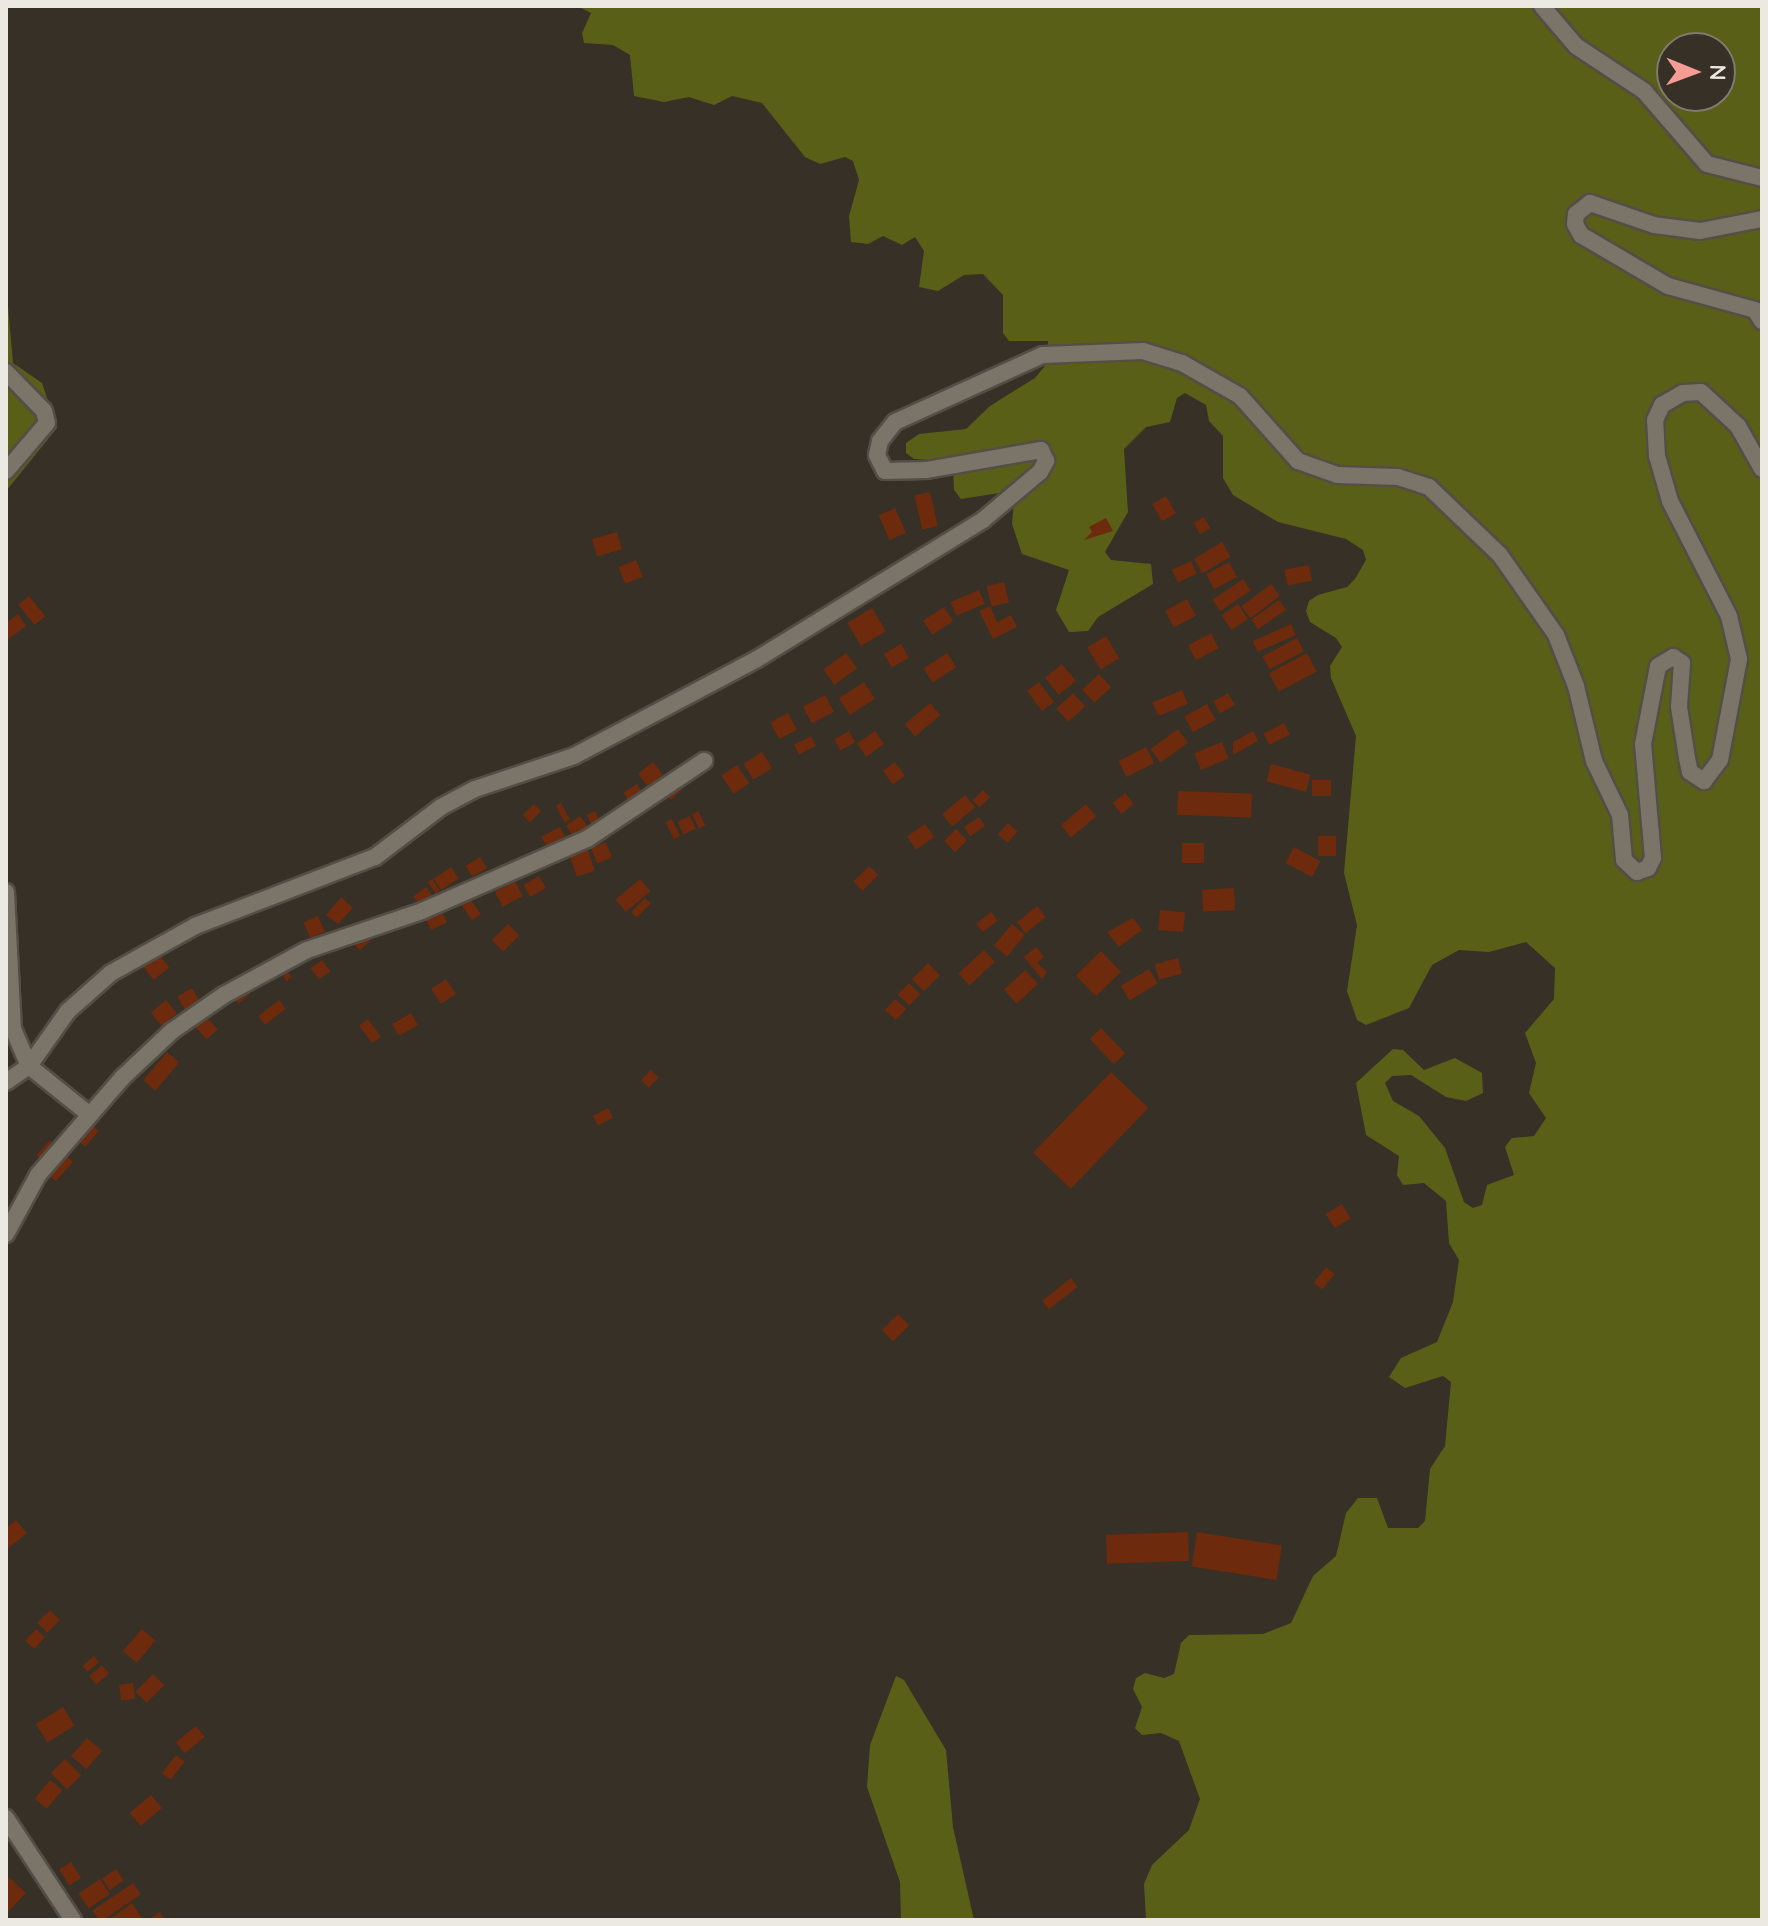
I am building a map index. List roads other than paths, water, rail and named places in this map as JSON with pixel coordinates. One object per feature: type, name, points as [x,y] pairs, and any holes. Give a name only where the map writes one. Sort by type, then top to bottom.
[{"type":"street","points":[[1542,6],[1576,46],[1644,91],[1707,164],[1762,178]]},
{"type":"street","points":[[1762,219],[1700,231],[1654,225],[1590,203],[1576,214],[1575,224],[1581,235],[1668,286],[1755,310],[1762,321]]},
{"type":"street","points":[[6,1082],[29,1066],[68,1011],[111,973],[195,926],[375,857],[441,807],[475,789],[574,756],[757,659],[983,520],[1040,472],[1046,461],[1041,450],[926,470],[885,471],[877,455],[880,441],[895,422],[998,374],[1023,368],[1043,355],[1101,349],[1143,351],[1182,363],[1225,386],[1298,461],[1337,475],[1398,477],[1429,487],[1500,555],[1556,635],[1576,686],[1594,761],[1620,815],[1624,860],[1637,872],[1648,868],[1653,858],[1643,744],[1658,666],[1673,657],[1682,663],[1684,745],[1690,772],[1704,781],[1720,760],[1739,659],[1729,616],[1670,501],[1657,456],[1655,420],[1662,405],[1683,393],[1701,392],[1738,426],[1762,469]]},
{"type":"street","points":[[6,372],[44,411],[47,423],[6,471]]},
{"type":"street","points":[[6,1234],[38,1175],[90,1115],[172,1031],[264,969],[422,911],[587,839],[704,761]]},
{"type":"street","points":[[6,892],[12,929],[13,1029],[29,1066],[90,1115]]},
{"type":"street","points":[[6,1818],[73,1920]]}]
